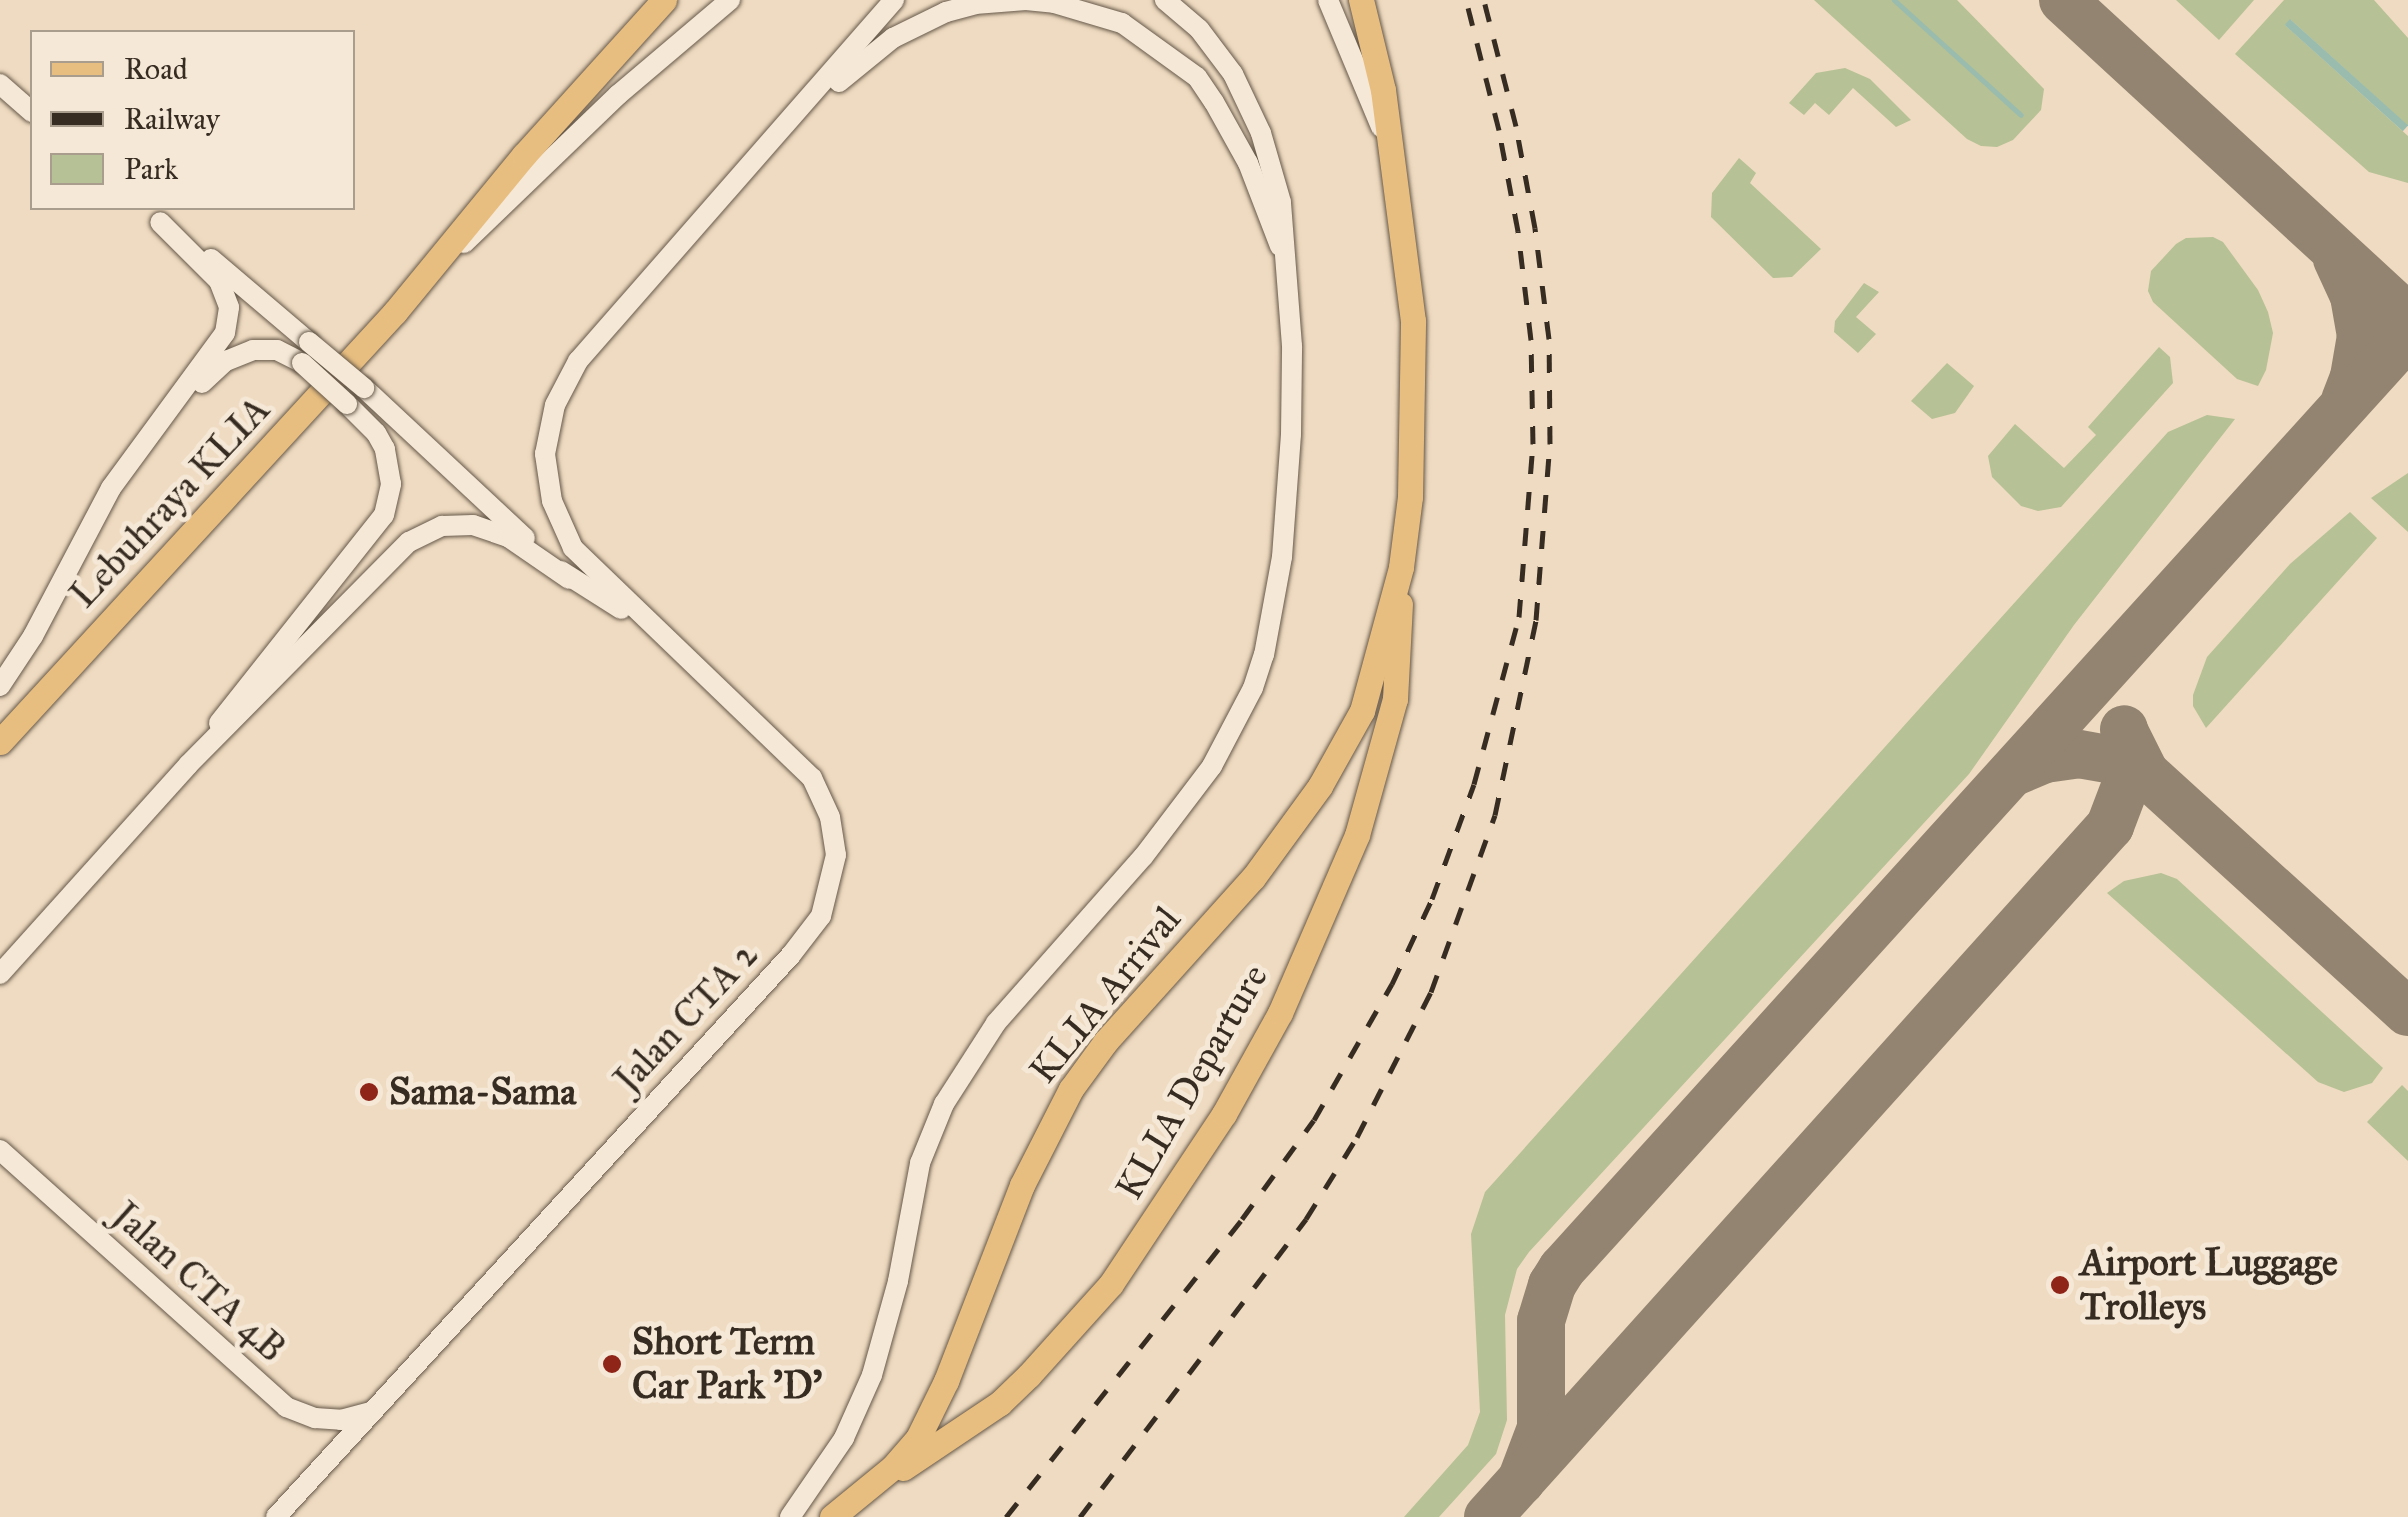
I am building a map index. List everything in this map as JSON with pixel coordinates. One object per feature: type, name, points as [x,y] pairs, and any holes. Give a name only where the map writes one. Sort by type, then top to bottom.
[{"type":"main road","name":"Lebuhraya KLIA","points":[[0,742],[395,312],[524,155],[664,0]]},
{"type":"main road","points":[[1361,0],[1376,52],[1414,321],[1410,498],[1400,567]]},
{"type":"main road","name":"KLIA Departure","points":[[846,1517],[898,1471],[1000,1403],[1110,1284],[1224,1114],[1280,1013],[1330,904],[1378,770],[1394,699],[1400,567]]},
{"type":"main road","name":"KLIA Arrival","points":[[832,1517],[893,1466],[918,1438],[946,1382],[1022,1184],[1071,1088],[1106,1041],[1253,878],[1320,786],[1362,711],[1400,567]]},
{"type":"street","points":[[395,312],[550,158],[690,31],[730,0]]},
{"type":"street","points":[[657,630],[573,548],[549,488],[548,427],[565,382],[586,350],[770,146],[894,0]]},
{"type":"street","points":[[770,146],[852,70],[918,24],[975,4],[1026,0],[1054,3],[1122,24],[1197,77],[1248,164],[1285,257]]},
{"type":"street","points":[[790,1517],[844,1438],[872,1375],[890,1317],[920,1163],[944,1104],[996,1023],[1143,856],[1212,766],[1253,688],[1276,604],[1288,492],[1292,346],[1281,202],[1246,100],[1216,50],[1165,0]]},
{"type":"street","points":[[1328,0],[1392,156]]},
{"type":"street","points":[[0,84],[30,110]]},
{"type":"street","points":[[0,686],[33,636],[111,488],[225,332],[229,307],[219,280],[146,210]]},
{"type":"street","points":[[160,222],[222,267],[364,388],[569,579]]},
{"type":"street","points":[[165,419],[210,374],[241,353],[264,348],[302,363],[376,433],[385,449],[391,484],[384,515],[188,765]]},
{"type":"street","points":[[0,974],[188,765],[409,542],[424,533],[457,525],[492,530],[657,630]]},
{"type":"street","name":"Jalan CTA 2","points":[[276,1517],[791,955],[825,905],[834,875],[834,836],[812,778],[792,754],[657,630]]},
{"type":"street","name":"Jalan CTA 4B","points":[[0,1150],[286,1406],[315,1418],[341,1420],[371,1412]]},
{"type":"green space","points":[[1814,0],[1957,0],[2044,89],[2041,110],[2013,140],[1997,147],[1981,146],[1967,139]]},
{"type":"green space","points":[[2176,0],[2254,0],[2219,40]]},
{"type":"green space","points":[[2284,0],[2374,0],[2408,38],[2408,126],[2291,20],[2285,25],[2408,136],[2408,183],[2369,172],[2235,54]]},
{"type":"green space","points":[[1845,68],[1870,79],[1911,120],[1896,127],[1853,88],[1829,115],[1815,103],[1804,115],[1789,103],[1816,73]]},
{"type":"green space","points":[[1739,158],[1756,173],[1750,183],[1821,249],[1792,277],[1773,278],[1711,217],[1712,193]]},
{"type":"green space","points":[[2213,237],[2223,242],[2258,290],[2268,312],[2273,333],[2266,370],[2258,386],[2237,379],[2153,302],[2148,291],[2151,271],[2176,244],[2186,238]]},
{"type":"green space","points":[[1864,283],[1879,292],[1856,317],[1876,334],[1858,353],[1834,332],[1835,321]]},
{"type":"green space","points":[[2159,347],[2170,357],[2173,383],[2061,507],[2038,511],[2021,506],[1992,477],[1988,456],[2015,424],[2064,468],[2096,435],[2088,427]]},
{"type":"green space","points":[[1947,363],[1974,386],[1955,413],[1932,419],[1911,401]]},
{"type":"green space","points":[[2207,415],[2235,419],[2074,625],[1969,774],[1529,1252],[1517,1269],[1505,1315],[1507,1420],[1496,1454],[1439,1517],[1404,1517],[1468,1445],[1480,1412],[1471,1234],[1485,1192],[2168,432]]},
{"type":"green space","points":[[2408,473],[2408,532],[2371,498]]},
{"type":"green space","points":[[2350,512],[2377,538],[2206,728],[2193,706],[2193,695],[2207,657],[2290,564]]},
{"type":"green space","points":[[2161,873],[2177,879],[2383,1068],[2372,1083],[2344,1092],[2318,1082],[2107,893],[2124,881]]},
{"type":"green space","points":[[2402,1085],[2408,1091],[2408,1161],[2367,1122]]},
{"type":"shaded area","points":[[2290,19],[2408,125],[2403,131],[2285,25]]},
{"type":"waterway","points":[[1894,0],[2021,115]]},
{"type":"taxiway","points":[[2063,0],[2408,317]]},
{"type":"taxiway","points":[[2337,259],[2354,296],[2361,336],[2354,377],[2345,400]]},
{"type":"taxiway","points":[[1521,1481],[1541,1428],[1541,1321],[1552,1285],[1562,1269],[2408,335]]},
{"type":"taxiway","points":[[1488,1517],[2110,826],[2129,776],[2124,729]]},
{"type":"taxiway","points":[[2125,733],[2145,773],[2408,1012]]},
{"type":"taxiway","points":[[2012,773],[2045,759],[2079,754],[2113,760],[2150,780]]},
{"type":"railway","points":[[1006,1517],[1242,1219],[1314,1120],[1392,984],[1432,899],[1474,784],[1519,617],[1533,444],[1531,340],[1518,231],[1499,130],[1466,0]]},
{"type":"railway","points":[[1080,1517],[1306,1219],[1357,1137],[1431,992],[1495,815],[1536,620],[1550,444],[1549,339],[1535,228],[1516,126],[1484,0]]},
{"type":"place","name":"Sama-Sama","points":[[369,1092]]},
{"type":"place","name":"Airport Luggage Trolleys","points":[[2060,1285]]},
{"type":"place","name":"Short Term Car Park 'D'","points":[[612,1364]]}]
